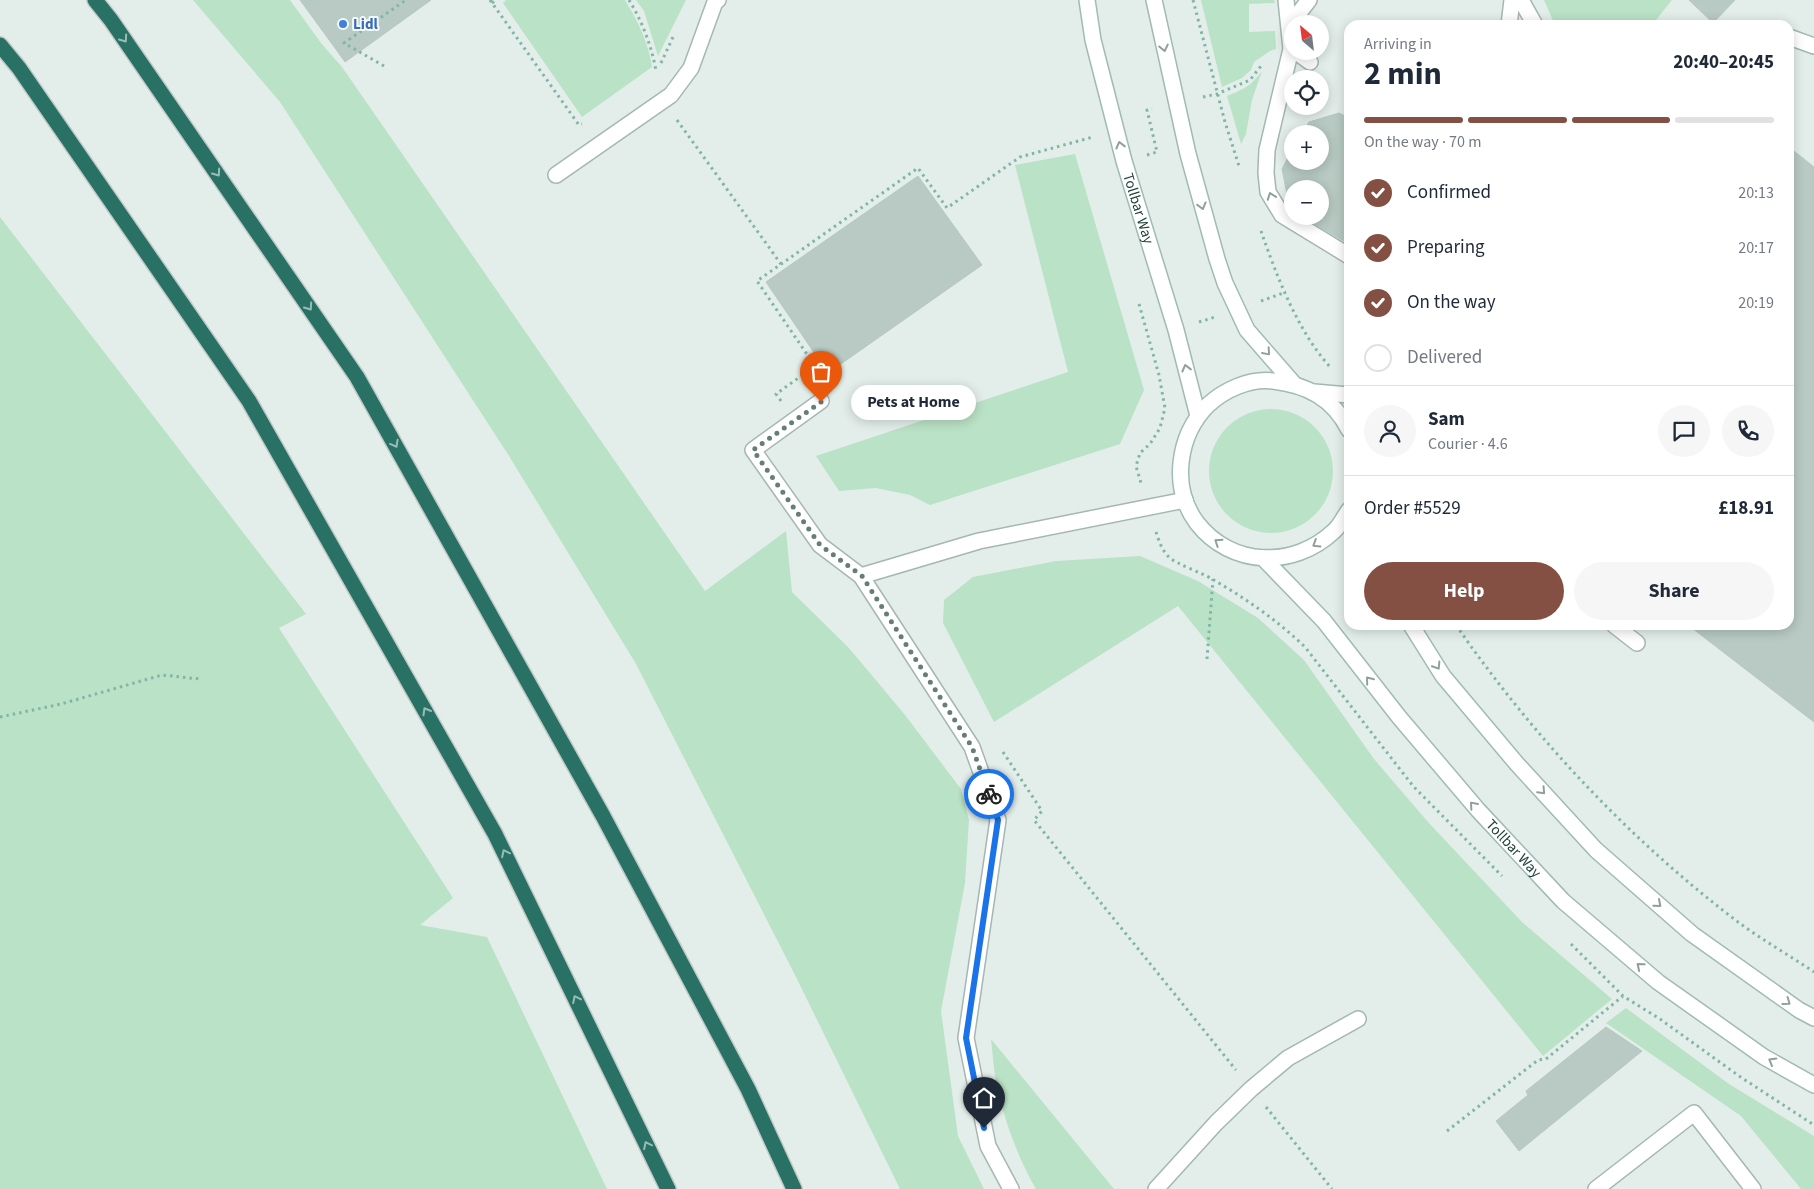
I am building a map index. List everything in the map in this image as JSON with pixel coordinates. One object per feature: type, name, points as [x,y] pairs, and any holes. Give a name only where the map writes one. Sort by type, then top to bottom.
[{"type":"highway","points":[[95,0],[111,20],[357,377],[608,825],[748,1089],[794,1189]]},
{"type":"highway","points":[[0,45],[19,68],[249,400],[496,834],[668,1189]]},
{"type":"main road","points":[[556,175],[671,95],[691,68],[715,2],[718,0]]},
{"type":"main road","name":"Tollbar Way","points":[[1087,0],[1093,40],[1124,161],[1176,330],[1198,416]]},
{"type":"main road","points":[[1154,0],[1188,154],[1225,283],[1247,330],[1294,384]]},
{"type":"main road","points":[[1286,0],[1288,15]]},
{"type":"main road","points":[[1297,15],[1309,0]]},
{"type":"main road","points":[[1510,20],[1512,0]]},
{"type":"main road","points":[[1521,0],[1532,20]]},
{"type":"main road","points":[[1794,40],[1814,46]]},
{"type":"main road","points":[[1290,60],[1267,150],[1266,173],[1268,192],[1282,215],[1344,253]]},
{"type":"main road","points":[[1306,60],[1310,62]]},
{"type":"main road","points":[[1344,421],[1331,405],[1314,392],[1294,384],[1267,380],[1241,385],[1217,397],[1198,416],[1184,442],[1180,470],[1185,500],[1197,522],[1215,540],[1238,553],[1263,558],[1289,556],[1314,547],[1335,530],[1344,517]]},
{"type":"main road","points":[[1314,392],[1344,395]]},
{"type":"main road","points":[[821,402],[753,450],[820,545],[862,576],[972,747],[998,820],[966,1038],[988,1146],[1012,1189]]},
{"type":"main road","points":[[862,576],[979,541],[1185,500]]},
{"type":"main road","name":"Tollbar Way","points":[[1263,558],[1324,622],[1399,717],[1478,810],[1563,901],[1658,982],[1764,1057],[1814,1086]]},
{"type":"main road","points":[[1414,630],[1443,676],[1517,764],[1596,850],[1692,934],[1799,1010],[1814,1018]]},
{"type":"main road","points":[[1620,630],[1636,643]]},
{"type":"main road","points":[[1156,1189],[1216,1122],[1251,1089],[1288,1058],[1358,1018]]},
{"type":"main road","points":[[1596,1189],[1694,1113],[1753,1189]]},
{"type":"path","points":[[384,66],[344,43],[406,0]]},
{"type":"path","points":[[496,0],[491,2],[579,125],[586,120]]},
{"type":"path","points":[[629,0],[637,13],[654,59],[656,73]]},
{"type":"path","points":[[652,76],[656,73],[675,32]]},
{"type":"path","points":[[1203,97],[1217,94],[1250,80],[1258,68],[1273,58],[1284,55]]},
{"type":"path","points":[[1147,155],[1157,152],[1147,110],[1158,108]]},
{"type":"path","points":[[672,113],[781,264]]},
{"type":"path","points":[[794,420],[776,394],[815,366],[757,281],[918,168],[947,208],[1020,157],[1095,136]]},
{"type":"path","points":[[1206,659],[1213,579]]},
{"type":"path","points":[[1460,630],[1524,718],[1578,779],[1637,837],[1692,885],[1740,923],[1814,972]]},
{"type":"path","points":[[0,717],[61,704],[162,675],[200,679]]},
{"type":"path","points":[[972,747],[996,743],[1042,811],[1034,820],[1332,1189]]},
{"type":"path","points":[[1447,1131],[1538,1060],[1546,1059],[1623,996]]},
{"type":"green space","points":[[193,0],[290,0],[321,43],[342,67],[705,591],[786,531],[792,592],[849,648],[905,715],[961,789],[969,820],[965,883],[941,1011],[958,1136],[984,1189],[900,1189],[795,975],[636,664],[509,456],[280,102]]},
{"type":"green space","points":[[506,0],[625,0],[642,32],[652,67],[582,117],[503,3]]},
{"type":"green space","points":[[636,0],[686,0],[658,56],[644,11]]},
{"type":"green space","points":[[1201,0],[1274,0],[1275,3],[1249,4],[1249,32],[1275,31],[1276,49],[1254,62],[1251,70],[1242,78],[1222,87]]},
{"type":"green space","points":[[1544,0],[1672,0],[1656,20],[1553,20]]},
{"type":"green space","points":[[1262,71],[1252,100],[1246,134],[1241,144],[1227,96],[1247,86]]},
{"type":"green space","points":[[1075,154],[1144,390],[1120,444],[930,505],[910,495],[876,488],[839,491],[816,456],[1068,372],[1015,165]]},
{"type":"green space","points":[[0,217],[306,614],[279,628],[453,898],[420,925],[487,937],[607,1189],[0,1189]]},
{"type":"green space","points":[[1271,409],[1295,414],[1315,427],[1328,447],[1333,471],[1328,495],[1315,515],[1295,528],[1271,533],[1247,528],[1227,515],[1214,495],[1209,471],[1214,447],[1227,427],[1247,414]]},
{"type":"green space","points":[[1140,556],[1198,581],[1258,618],[1304,660],[1374,759],[1428,822],[1522,922],[1612,999],[1543,1056],[1178,606],[994,722],[943,623],[944,600],[973,577],[1056,561]]},
{"type":"green space","points":[[1626,1008],[1729,1084],[1814,1136],[1814,1189],[1801,1189],[1741,1116],[1606,1023]]},
{"type":"green space","points":[[991,1039],[1114,1189],[1036,1189],[1019,1154],[1005,1117],[997,1086]]},
{"type":"building","name":"Lidl","points":[[300,0],[402,0],[335,48]]},
{"type":"building","points":[[402,0],[431,0],[345,62],[335,48]]},
{"type":"building","points":[[1689,0],[1735,0],[1716,20],[1710,20]]},
{"type":"building","points":[[1339,113],[1344,116],[1344,241],[1316,225],[1329,225],[1329,180],[1284,180],[1282,169],[1284,165],[1284,170],[1329,170],[1329,125],[1307,125],[1309,122]]},
{"type":"building","points":[[1794,151],[1814,167],[1814,722],[1694,630],[1794,630]]},
{"type":"building","points":[[918,176],[982,265],[828,373],[766,282]]},
{"type":"building","points":[[1606,1027],[1642,1051],[1519,1151],[1496,1121],[1528,1095],[1526,1091]]},
{"type":"way so far","points":[[821,402],[753,450],[820,545],[862,576],[972,747],[989,794]]},
{"type":"place","name":"Lidl","points":[[343,24]]},
{"type":"place","name":"Pets at Home","points":[[821,402]]},
{"type":"route","points":[[984,1128],[966,1038],[998,820],[989,794]]}]
